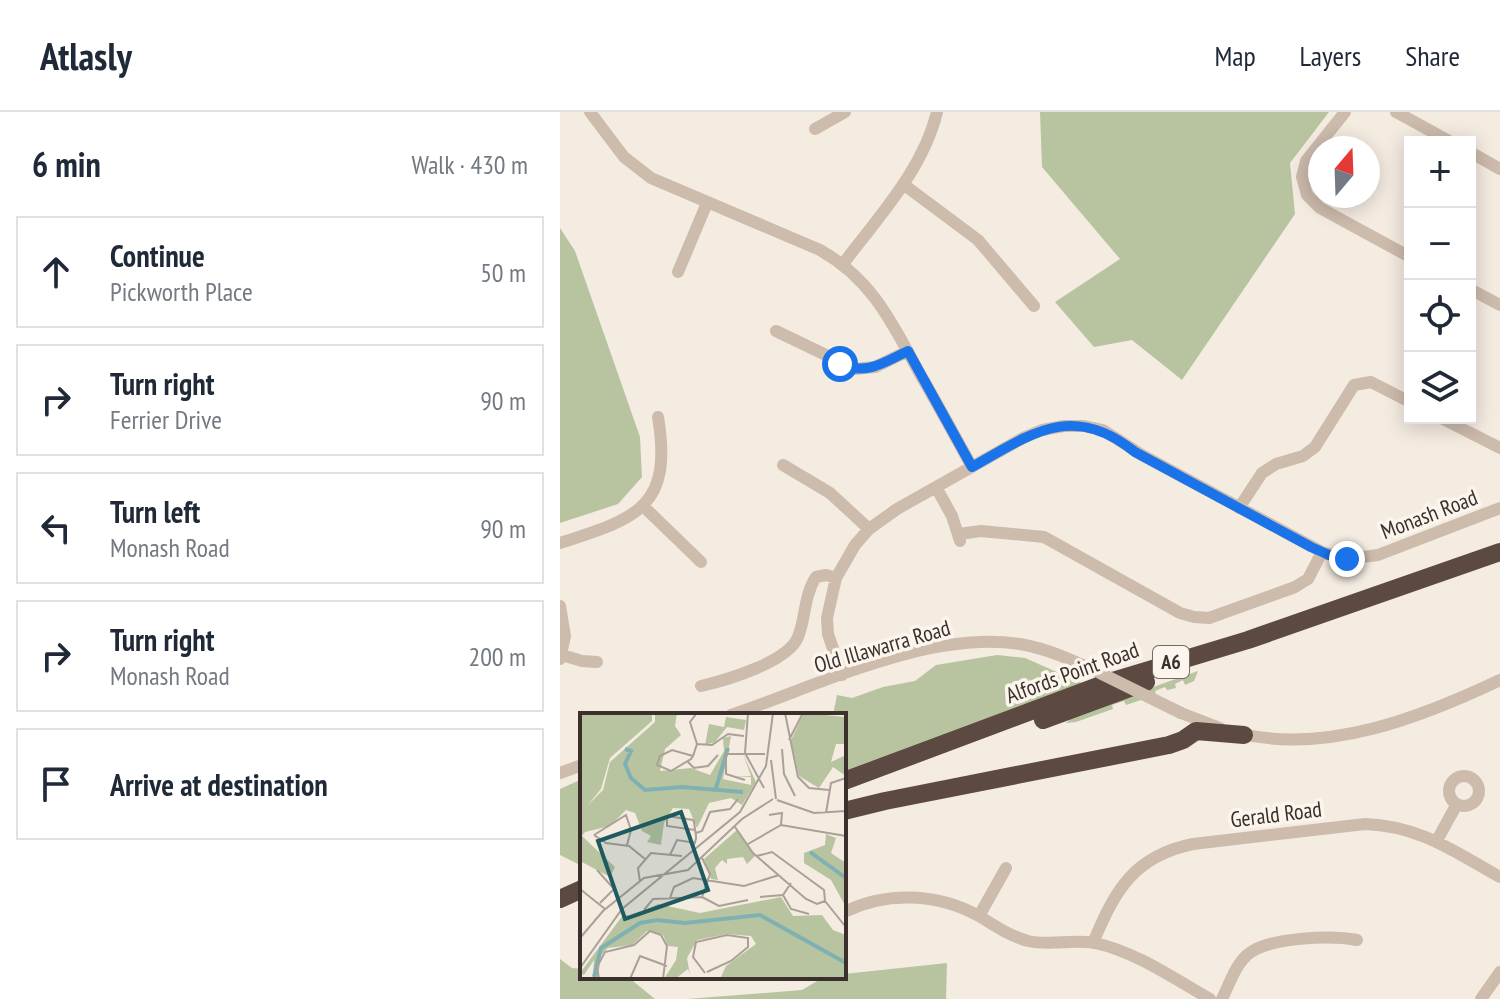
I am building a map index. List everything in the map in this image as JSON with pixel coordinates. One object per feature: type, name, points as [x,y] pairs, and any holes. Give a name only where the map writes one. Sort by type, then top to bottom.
[{"type":"highway","name":"Alfords Point Road","points":[[846,780],[1109,682],[1248,640],[1500,552]]},
{"type":"highway","name":"Alfords Point Road","points":[[846,789],[1153,680],[1500,563]]},
{"type":"highway","points":[[846,811],[1169,745],[1180,742],[1196,731],[1244,735]]},
{"type":"highway","points":[[560,887],[580,878]]},
{"type":"highway","points":[[560,899],[580,890]]},
{"type":"highway","points":[[560,908],[580,900]]},
{"type":"street","points":[[590,112],[617,149],[641,172],[808,244],[843,264],[876,297],[972,467]]},
{"type":"street","points":[[815,129],[845,112]]},
{"type":"street","points":[[843,264],[903,184],[927,142],[937,112]]},
{"type":"street","points":[[1345,112],[1306,161],[1302,177],[1307,195],[1320,208],[1404,254]]},
{"type":"street","points":[[1396,112],[1440,136]]},
{"type":"street","points":[[1476,155],[1500,169]]},
{"type":"street","points":[[903,184],[978,240],[1034,306]]},
{"type":"street","points":[[678,272],[707,203]]},
{"type":"street","points":[[1476,292],[1500,305]]},
{"type":"street","points":[[776,331],[855,369],[875,367],[908,351]]},
{"type":"street","points":[[1239,508],[1262,473],[1276,464],[1303,456],[1315,447],[1354,385],[1371,382],[1404,399]]},
{"type":"street","points":[[560,543],[618,523],[643,506],[657,483],[663,462],[658,417]]},
{"type":"street","points":[[1453,424],[1500,448]]},
{"type":"street","name":"Monash Road","points":[[842,675],[828,634],[827,618],[836,578],[847,557],[869,529],[897,509],[1042,430],[1064,426],[1094,427],[1111,433],[1135,452],[1337,558],[1368,558],[1500,508]]},
{"type":"street","points":[[783,465],[830,493],[869,529]]},
{"type":"street","points":[[936,487],[960,538],[981,531],[1044,537],[1180,613],[1202,618],[1239,608],[1302,584],[1312,573],[1322,552]]},
{"type":"street","points":[[643,506],[701,562]]},
{"type":"street","name":"Monash Road","points":[[701,686],[740,676],[791,649],[798,638],[810,586],[816,577],[826,575],[836,578]]},
{"type":"street","points":[[560,606],[565,636],[561,657],[597,662]]},
{"type":"street","name":"Old Illawarra Road","points":[[737,713],[842,675],[938,648],[983,642],[1017,644],[1049,651],[1181,713],[1244,735],[1303,739],[1369,729],[1420,714],[1500,680]]},
{"type":"street","points":[[560,773],[580,766]]},
{"type":"street","points":[[1436,842],[1457,804]]},
{"type":"street","name":"Gerald Road","points":[[1093,943],[1114,898],[1130,875],[1148,859],[1170,849],[1365,824],[1390,825],[1414,831],[1500,877]]},
{"type":"street","points":[[979,916],[1006,868]]},
{"type":"street","points":[[846,911],[882,899],[912,897],[941,901],[1030,941],[1093,943],[1118,950],[1210,999]]},
{"type":"street","points":[[1222,999],[1240,964],[1248,954],[1260,948],[1336,936],[1357,940]]},
{"type":"street","points":[[1481,999],[1500,972]]},
{"type":"green space","points":[[1040,112],[1329,112],[1290,163],[1295,214],[1182,380],[1132,340],[1094,347],[1055,302],[1120,259],[1042,167]]},
{"type":"green space","points":[[560,228],[575,251],[640,437],[642,477],[618,504],[560,523]]},
{"type":"green space","points":[[997,655],[1025,658],[1084,684],[846,773],[846,713],[833,713],[837,695],[852,698],[883,687],[915,681],[936,665]]},
{"type":"green space","points":[[1198,671],[1194,681],[1185,685],[1183,680],[1175,684],[1176,688],[1167,690],[1165,687],[1155,691],[1156,695],[1126,705],[1124,701],[1112,705],[1113,709],[1066,723],[1075,715]]},
{"type":"green space","points":[[580,780],[580,865],[560,855],[560,789]]},
{"type":"green space","points":[[560,959],[572,968],[580,969],[580,979],[630,979],[655,999],[560,999]]},
{"type":"green space","points":[[947,963],[946,999],[687,999],[802,990],[821,979],[846,979],[846,974]]},
{"type":"route","points":[[840,364],[868,369],[908,351],[972,467],[1042,430],[1064,426],[1094,427],[1111,433],[1135,452],[1311,547],[1347,559]]}]
